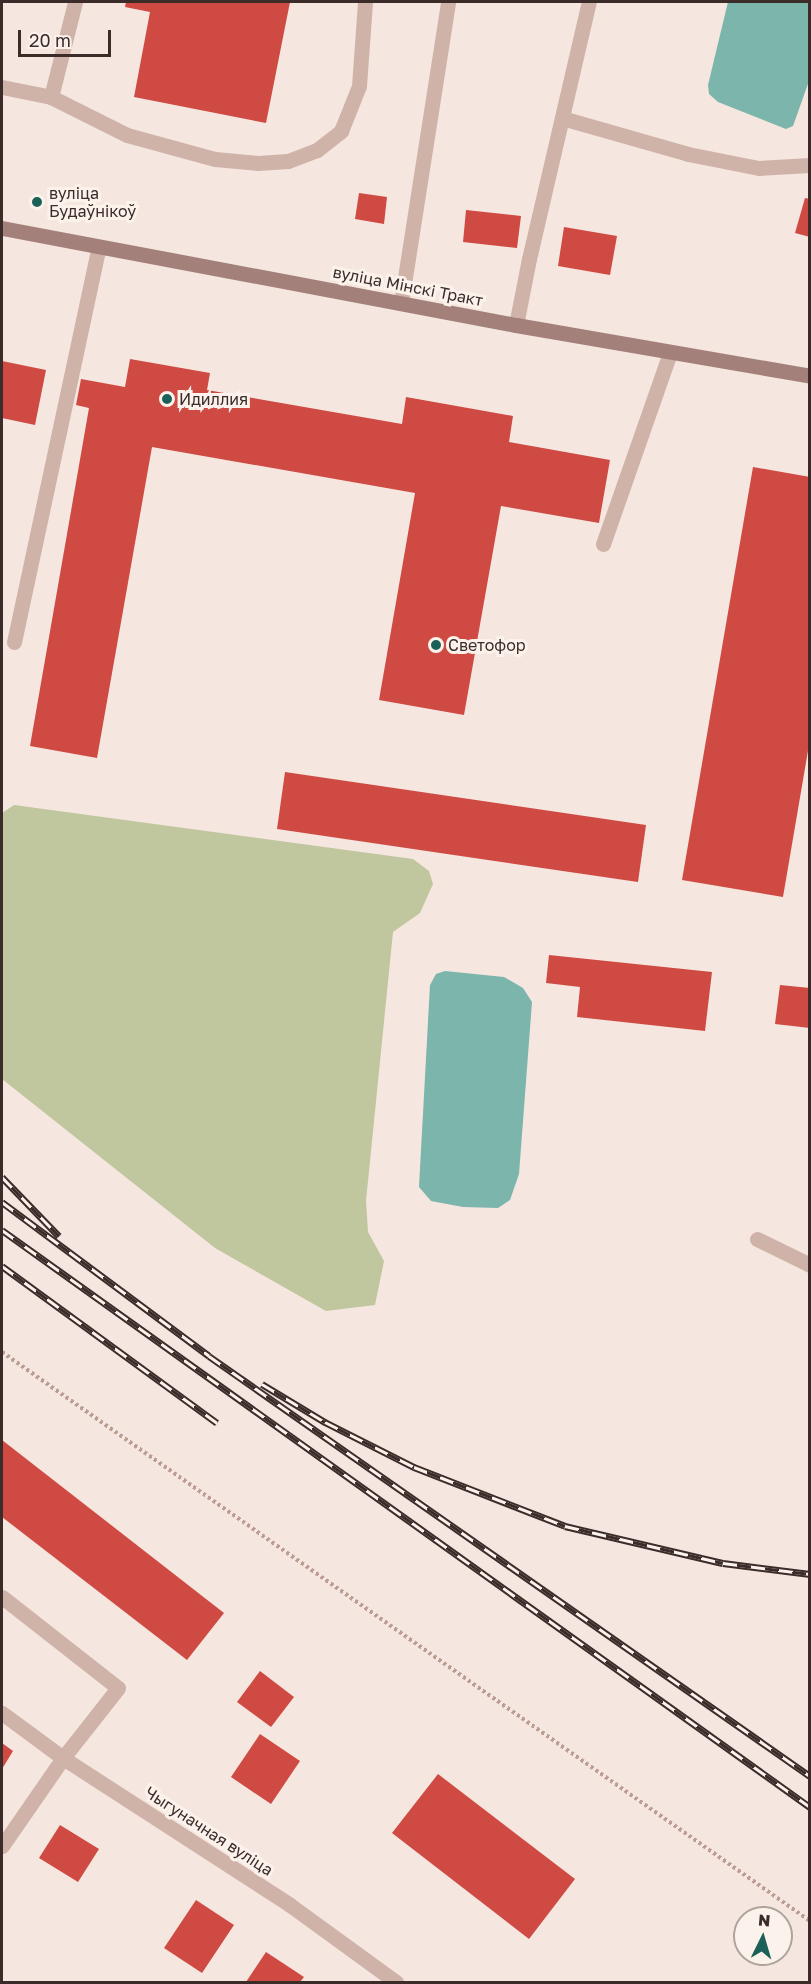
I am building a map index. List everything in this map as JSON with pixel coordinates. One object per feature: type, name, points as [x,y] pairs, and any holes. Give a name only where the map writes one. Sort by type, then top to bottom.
[{"type":"street","points":[[51,97],[75,2]]},
{"type":"street","points":[[2,87],[51,97],[127,135],[215,159],[258,163],[288,161],[316,150],[341,131],[358,86],[365,2]]},
{"type":"street","points":[[401,303],[448,2]]},
{"type":"street","points":[[516,325],[589,2]]},
{"type":"street","points":[[562,118],[688,154],[759,168],[810,165]]},
{"type":"street","name":"вуліца Мінскі Тракт","points":[[2,228],[516,325],[810,376]]},
{"type":"street","points":[[14,642],[99,247]]},
{"type":"street","points":[[603,544],[670,353]]},
{"type":"street","points":[[757,1239],[810,1266]]},
{"type":"street","points":[[2,1597],[118,1688],[63,1758],[2,1846]]},
{"type":"street","name":"Чыгуначная вуліца","points":[[2,1713],[63,1758],[290,1905],[396,1983]]},
{"type":"path","points":[[2,1352],[810,1921]]},
{"type":"green space","points":[[14,805],[413,859],[429,871],[433,884],[420,913],[393,932],[366,1201],[368,1232],[384,1261],[375,1305],[326,1311],[215,1248],[2,1079],[2,813]]},
{"type":"water","points":[[728,2],[809,2],[809,81],[793,126],[786,129],[718,102],[709,94],[708,85]]},
{"type":"water","points":[[445,971],[504,977],[523,988],[532,1002],[519,1174],[510,1200],[498,1208],[463,1207],[431,1201],[419,1187],[430,985],[436,974]]},
{"type":"building","points":[[126,2],[290,2],[266,123],[134,97],[150,12],[125,7]]},
{"type":"building","points":[[359,193],[387,197],[384,224],[355,219]]},
{"type":"building","points":[[805,198],[810,199],[810,237],[795,233]]},
{"type":"building","points":[[466,210],[521,216],[517,248],[463,242]]},
{"type":"building","points":[[564,227],[617,236],[610,275],[558,266]]},
{"type":"building","points":[[130,359],[210,373],[207,390],[402,424],[406,397],[513,416],[509,442],[610,460],[599,523],[501,506],[464,715],[379,700],[415,493],[152,447],[97,758],[30,746],[89,408],[76,405],[81,379],[125,387]]},
{"type":"building","points":[[2,361],[46,370],[35,425],[2,418]]},
{"type":"building","points":[[753,467],[810,477],[810,739],[783,897],[682,880]]},
{"type":"building","points":[[285,772],[646,825],[638,882],[277,829]]},
{"type":"building","points":[[549,955],[712,972],[705,1031],[577,1017],[580,987],[546,983]]},
{"type":"building","points":[[780,985],[810,988],[810,1028],[775,1024]]},
{"type":"building","points":[[2,1440],[224,1613],[187,1660],[2,1517]]},
{"type":"building","points":[[260,1671],[294,1697],[271,1727],[237,1702]]},
{"type":"building","points":[[260,1734],[300,1761],[271,1804],[231,1777]]},
{"type":"building","points":[[2,1743],[13,1751],[2,1769]]},
{"type":"building","points":[[438,1774],[575,1879],[529,1939],[392,1833]]},
{"type":"building","points":[[60,1825],[99,1849],[78,1882],[39,1858]]},
{"type":"building","points":[[196,1900],[234,1925],[202,1973],[164,1948]]},
{"type":"building","points":[[266,1952],[304,1977],[300,1982],[246,1982]]},
{"type":"railway","points":[[2,1177],[59,1236]]},
{"type":"railway","points":[[2,1202],[209,1356],[810,1776]]},
{"type":"railway","points":[[2,1230],[810,1807]]},
{"type":"railway","points":[[2,1266],[217,1423]]},
{"type":"railway","points":[[262,1384],[325,1422],[414,1467],[565,1526],[723,1563],[810,1574]]},
{"type":"place","name":"вуліца Будаўнікоў","points":[[37,202]]},
{"type":"place","name":"Идиллия","points":[[167,399]]},
{"type":"place","name":"Светофор","points":[[436,645]]}]
